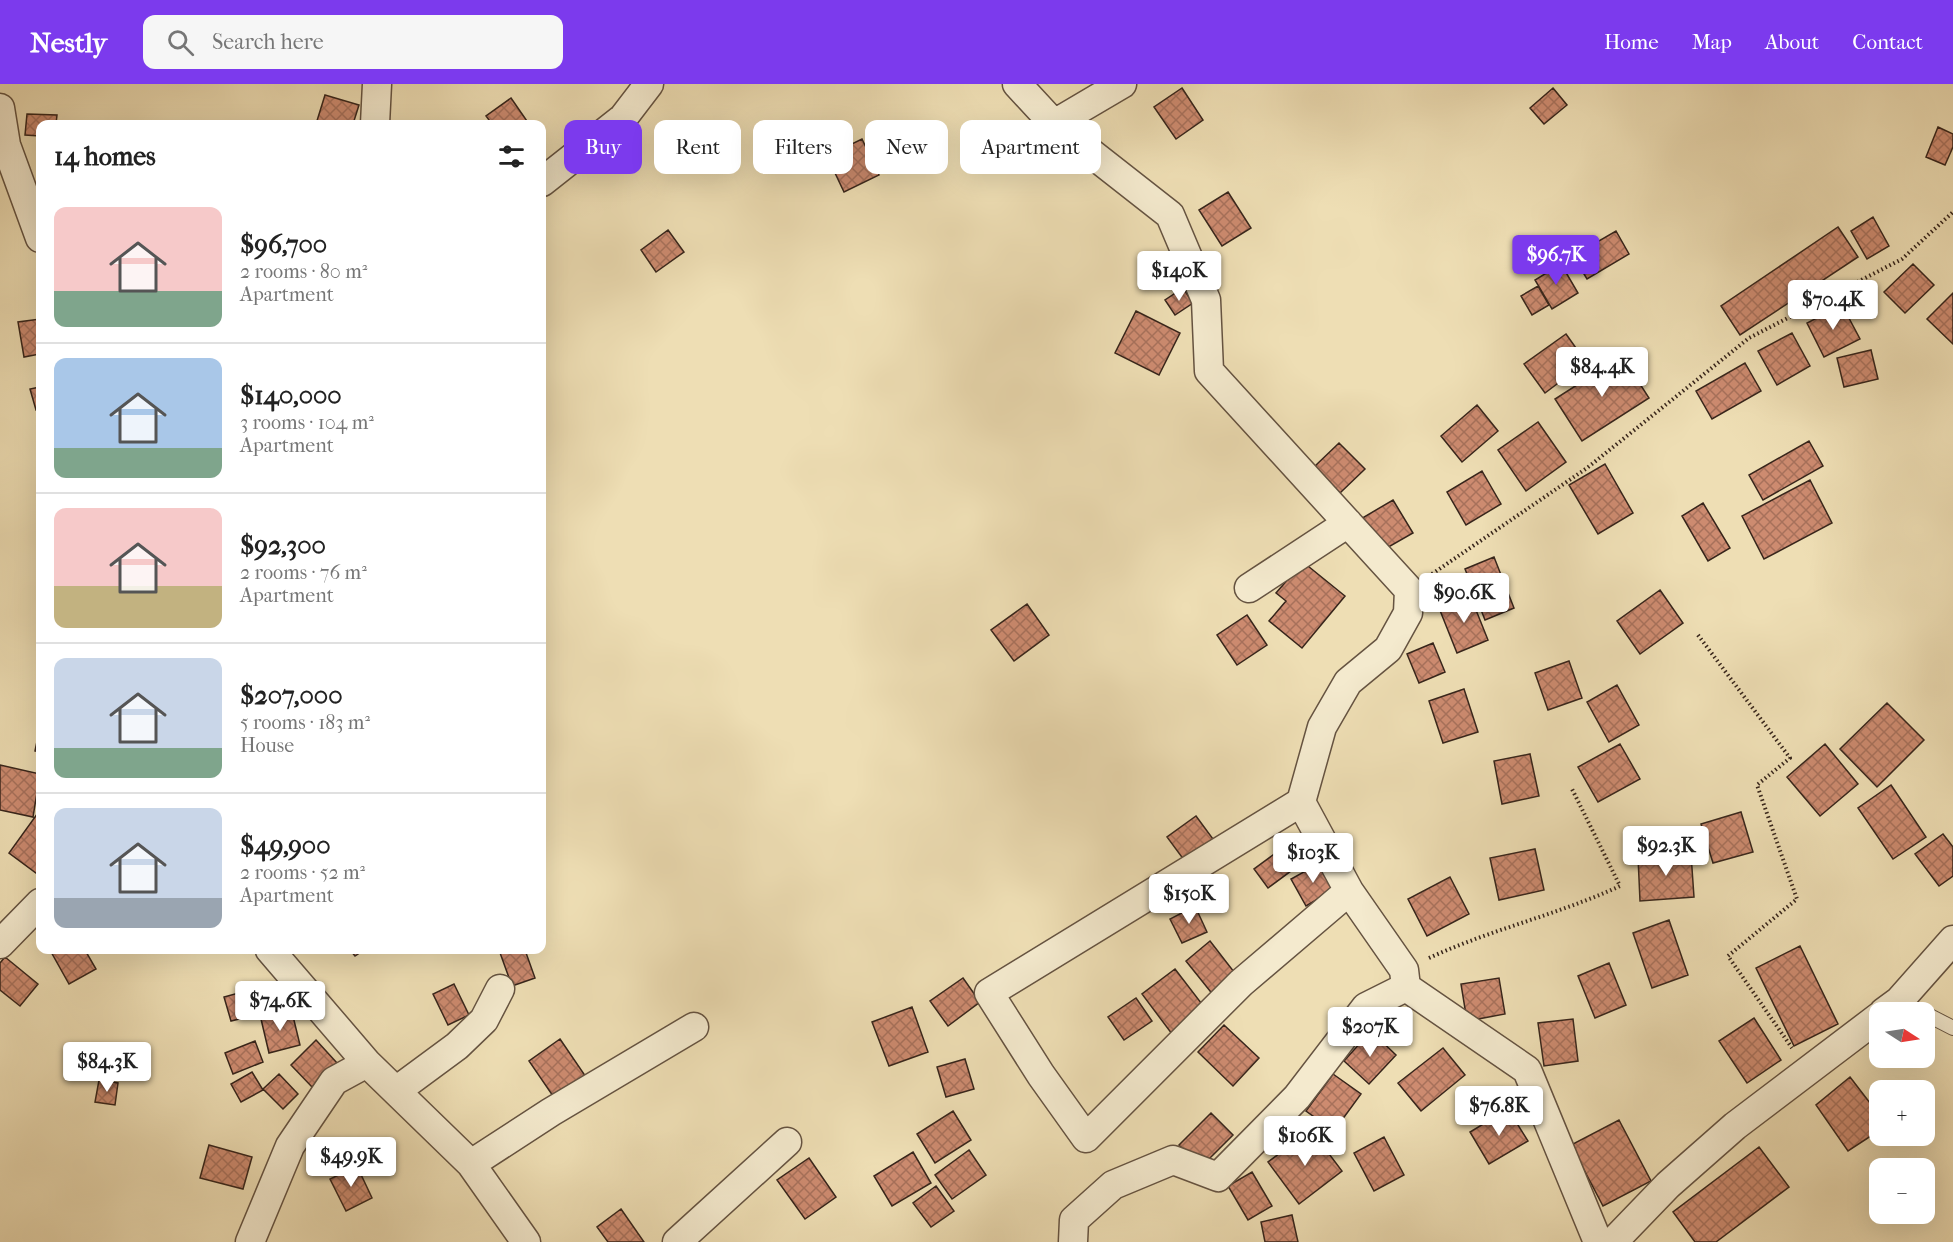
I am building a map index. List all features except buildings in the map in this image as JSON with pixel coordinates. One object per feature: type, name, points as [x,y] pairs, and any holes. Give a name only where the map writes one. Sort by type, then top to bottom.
[{"type":"street","points":[[375,120],[377,84]]},
{"type":"street","points":[[546,179],[622,118],[650,84]]},
{"type":"street","points":[[1017,84],[1050,120]]},
{"type":"street","points":[[1061,120],[1122,84]]},
{"type":"street","points":[[0,108],[6,145],[36,227]]},
{"type":"street","points":[[1101,161],[1170,215],[1206,300],[1209,371],[1409,590],[1408,614],[1388,649],[1348,682],[1322,727],[1301,802],[989,993],[1041,1075],[1086,1138],[1241,983],[1349,891]]},
{"type":"street","points":[[1249,588],[1348,523]]},
{"type":"street","points":[[1301,802],[1349,891],[1405,978],[1527,1070],[1599,1242]]},
{"type":"street","points":[[0,944],[36,907]]},
{"type":"street","points":[[1908,1002],[1953,940]]},
{"type":"street","points":[[273,954],[366,1063],[471,1164],[526,1242]]},
{"type":"street","points":[[1073,1242],[1074,1220],[1113,1185],[1173,1160],[1218,1177],[1297,1097],[1366,1007],[1405,978]]},
{"type":"street","points":[[396,1091],[457,1046],[484,1020],[500,989]]},
{"type":"street","points":[[471,1164],[551,1112],[694,1027]]},
{"type":"street","points":[[1613,1242],[1668,1185],[1735,1125],[1808,1070],[1869,1032]]},
{"type":"street","points":[[250,1242],[290,1146],[334,1081],[366,1063]]},
{"type":"street","points":[[677,1242],[787,1142]]},
{"type":"lane","points":[[1935,1022],[1953,1028]]},
{"type":"path","points":[[1409,590],[1587,468],[1749,338],[1902,259],[1953,212]]},
{"type":"path","points":[[1698,635],[1790,758],[1757,785],[1797,899],[1728,956],[1808,1070]]},
{"type":"path","points":[[1405,978],[1468,941],[1573,908],[1620,886],[1572,789]]}]
